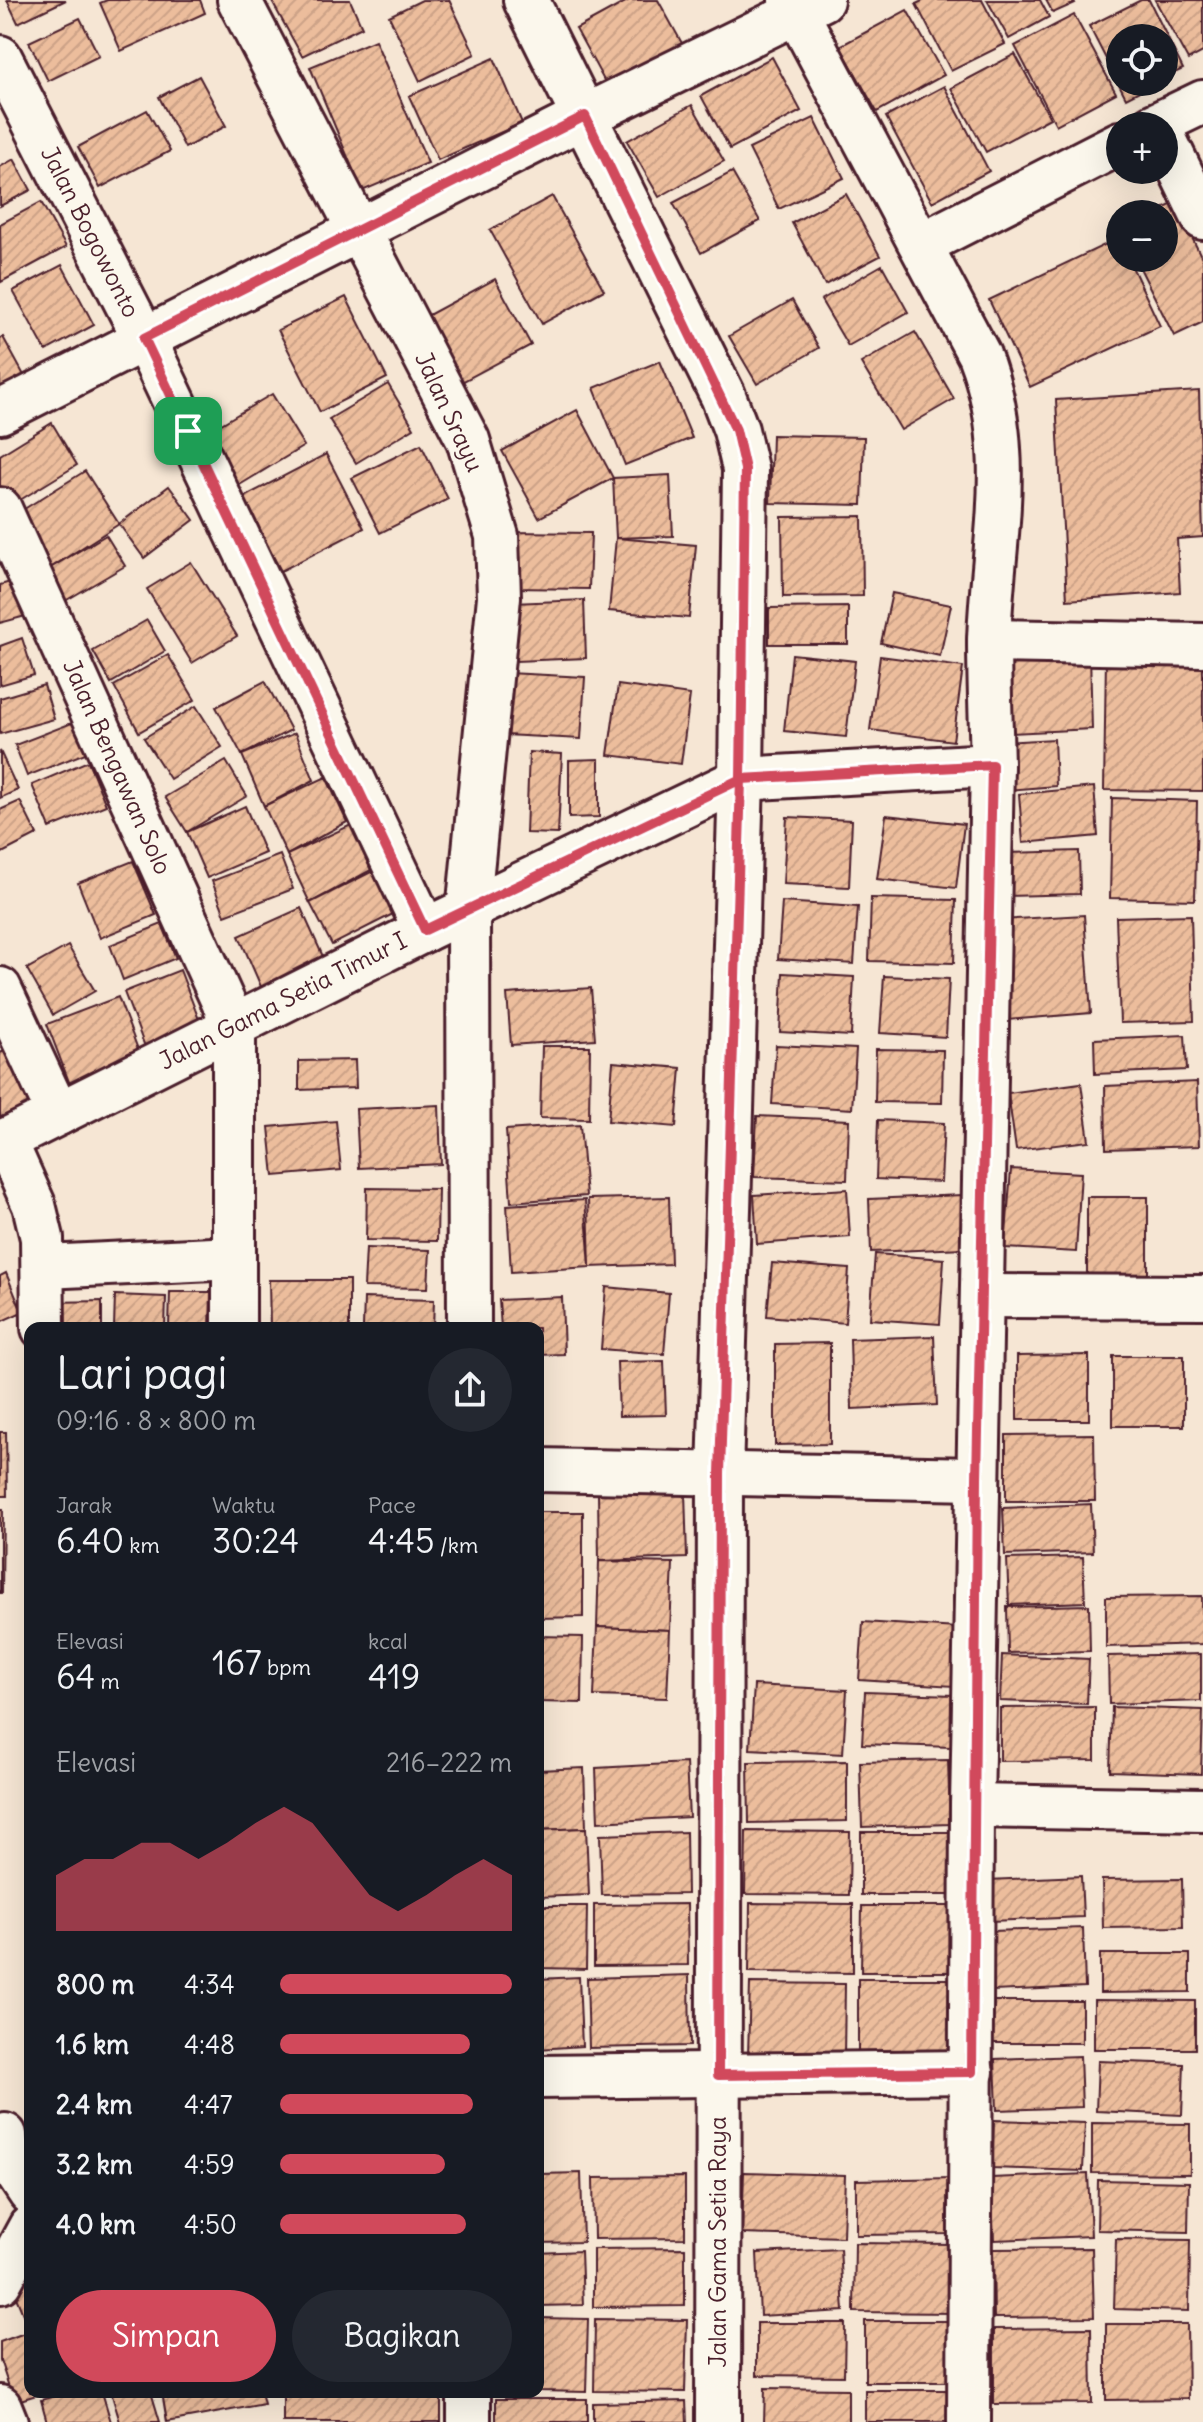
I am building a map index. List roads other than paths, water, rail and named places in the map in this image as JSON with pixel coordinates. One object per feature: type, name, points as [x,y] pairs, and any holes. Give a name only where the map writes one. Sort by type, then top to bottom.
[{"type":"street","name":"Jalan Srayu","points":[[239,0],[468,440],[497,536],[499,597],[468,912],[469,1322]]},
{"type":"street","name":"Jalan Gama Setia Raya","points":[[526,0],[736,430],[745,469],[741,779],[720,1474],[718,2422]]},
{"type":"street","points":[[0,412],[803,4],[979,355],[998,414],[1002,449],[989,641],[992,765],[972,1806],[969,2422]]},
{"type":"street","name":"Jalan Bogowonto","points":[[0,57],[144,338],[425,930]]},
{"type":"street","points":[[1178,116],[1203,102]]},
{"type":"street","points":[[922,244],[1106,150]]},
{"type":"street","points":[[1178,168],[1203,218]]},
{"type":"street","name":"Jalan Bengawan Solo","points":[[0,509],[234,1026]]},
{"type":"street","points":[[989,641],[1203,645]]},
{"type":"street","points":[[741,779],[992,765]]},
{"type":"street","name":"Jalan Gama Setia Timur I","points":[[3,1141],[425,930],[741,779]]},
{"type":"street","points":[[0,989],[58,1114]]},
{"type":"street","points":[[234,1026],[234,1322]]},
{"type":"street","points":[[3,1141],[34,1205],[45,1267],[43,1322]]},
{"type":"street","points":[[45,1267],[234,1258]]},
{"type":"street","points":[[982,1296],[1203,1297]]},
{"type":"street","points":[[544,1470],[977,1479]]},
{"type":"street","points":[[972,1806],[1203,1810]]},
{"type":"street","points":[[544,2077],[972,2072]]},
{"type":"street","points":[[5,2135],[8,2160],[24,2184]]},
{"type":"street","points":[[0,2282],[24,2238]]},
{"type":"street","points":[[469,2398],[469,2422]]},
{"type":"street","points":[[0,2407],[6,2422]]}]
